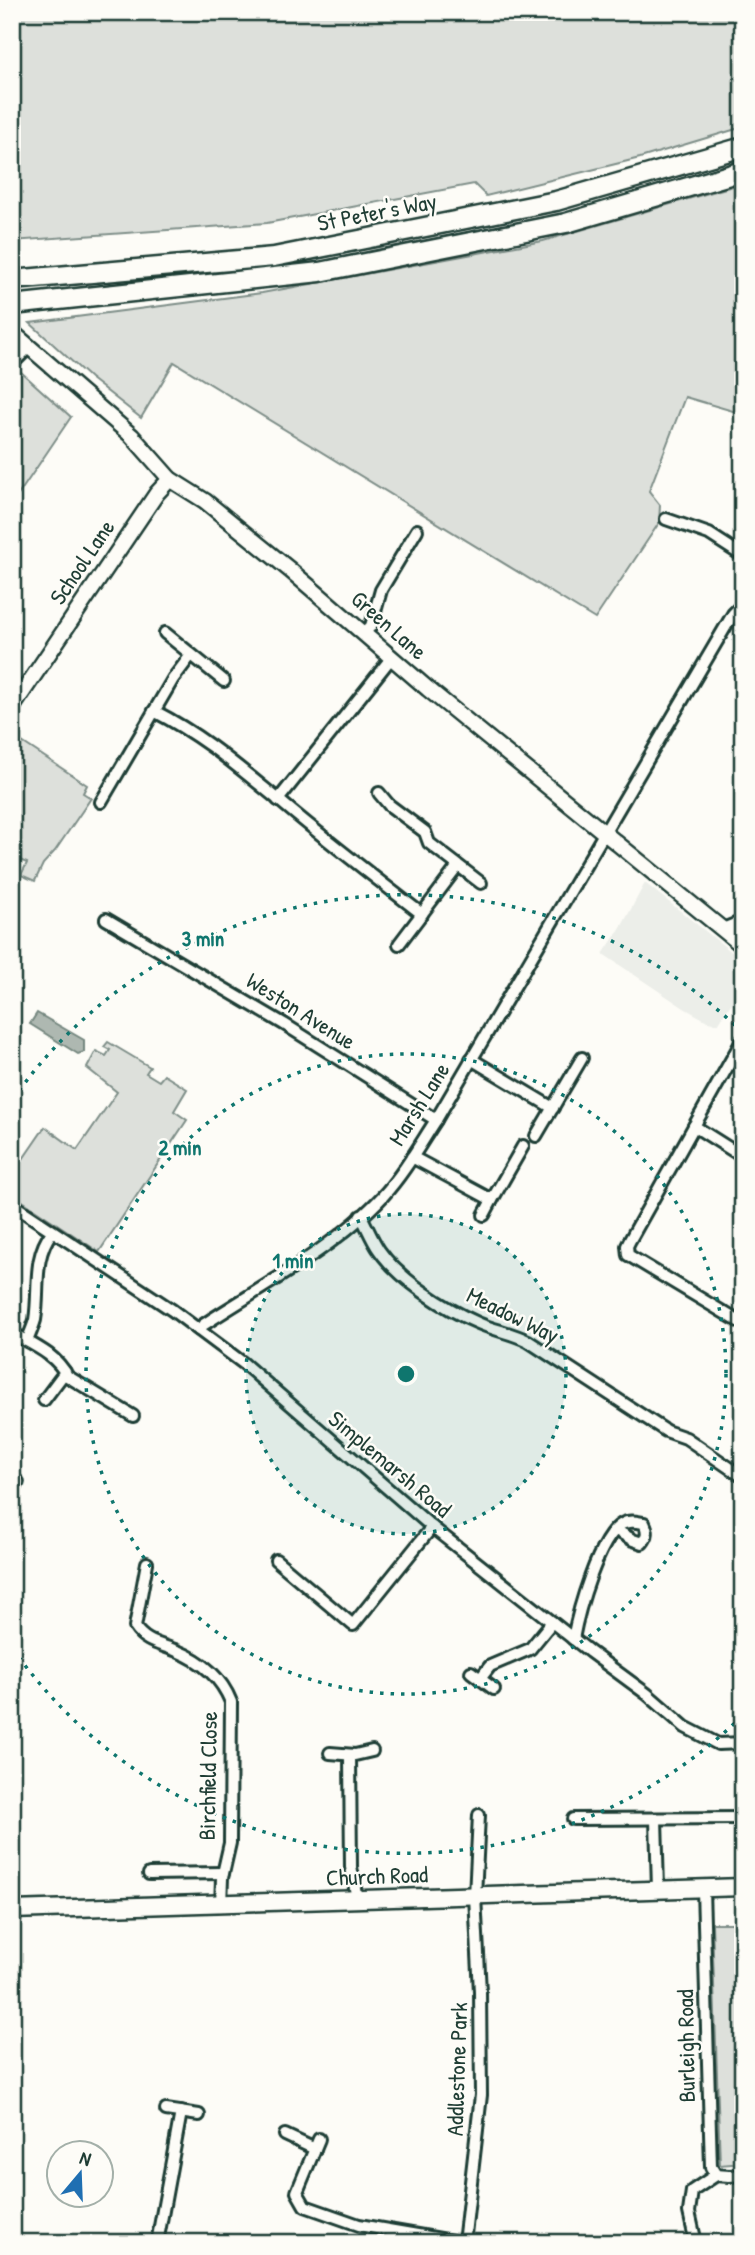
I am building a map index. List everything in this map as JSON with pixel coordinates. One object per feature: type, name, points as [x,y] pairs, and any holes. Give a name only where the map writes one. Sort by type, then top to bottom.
[{"type":"main road","name":"St Peter's Way","points":[[15,280],[274,257],[556,201],[743,147]]},
{"type":"main road","name":"St Peter's Way","points":[[12,305],[320,272],[566,223],[743,171]]},
{"type":"main road","name":"Church Road","points":[[12,1910],[743,1887]]},
{"type":"street","name":"Green Lane","points":[[12,332],[132,436],[170,479],[205,501],[603,834],[743,946]]},
{"type":"street","points":[[12,364],[29,347]]},
{"type":"street","name":"School Lane","points":[[12,708],[157,493],[170,479]]},
{"type":"street","points":[[666,519],[709,534],[743,555]]},
{"type":"street","points":[[364,633],[371,626],[381,590],[417,530]]},
{"type":"street","name":"Marsh Lane","points":[[199,1330],[323,1245],[384,1195],[436,1120],[733,614],[743,604]]},
{"type":"street","points":[[165,633],[224,681]]},
{"type":"street","points":[[100,802],[173,679],[191,655]]},
{"type":"street","points":[[278,800],[392,657]]},
{"type":"street","points":[[155,711],[217,748],[422,914]]},
{"type":"street","points":[[379,793],[397,812],[425,832],[429,843],[481,883]]},
{"type":"street","points":[[399,944],[458,866]]},
{"type":"street","name":"Weston Avenue","points":[[106,919],[284,1024],[436,1120]]},
{"type":"street","points":[[723,929],[743,921]]},
{"type":"street","points":[[743,1040],[627,1246],[628,1255],[743,1324]]},
{"type":"street","points":[[536,1136],[582,1058]]},
{"type":"street","points":[[471,1059],[553,1108]]},
{"type":"street","points":[[694,1126],[743,1157]]},
{"type":"street","points":[[484,1215],[523,1146]]},
{"type":"street","points":[[412,1157],[492,1200]]},
{"type":"street","name":"Simplemarsh Road","points":[[12,1204],[199,1330],[272,1388],[432,1527],[647,1694],[685,1727],[718,1744],[743,1743]]},
{"type":"street","name":"Meadow Way","points":[[361,1216],[377,1248],[388,1261],[429,1295],[478,1323],[528,1341],[666,1431],[686,1438],[743,1477]]},
{"type":"street","points":[[27,1341],[35,1321],[41,1253],[44,1242],[52,1232]]},
{"type":"street","points":[[12,1333],[47,1352],[62,1365],[67,1376],[133,1416]]},
{"type":"street","points":[[44,1400],[65,1372]]},
{"type":"street","points":[[276,1560],[353,1625],[432,1527]]},
{"type":"street","points":[[573,1639],[587,1583],[616,1530]]},
{"type":"street","name":"Birchfield Close","points":[[147,1563],[135,1627],[139,1634],[152,1643],[176,1650],[212,1672],[225,1687],[231,1702],[230,1843],[223,1873],[221,1905]]},
{"type":"street","points":[[494,1689],[475,1676],[490,1666],[530,1650],[552,1622]]},
{"type":"street","points":[[330,1754],[349,1755],[372,1751]]},
{"type":"street","points":[[349,1755],[351,1867],[357,1899]]},
{"type":"street","name":"Addlestone Park","points":[[464,2243],[481,2095],[480,1992],[475,1896],[480,1815]]},
{"type":"street","points":[[573,1819],[743,1818]]},
{"type":"street","points":[[656,1819],[658,1889]]},
{"type":"street","name":"Birchfield Close","points":[[149,1874],[223,1873]]},
{"type":"street","name":"Burleigh Road","points":[[703,1889],[709,2140],[711,2167],[716,2175]]},
{"type":"street","points":[[166,2110],[199,2115]]},
{"type":"street","points":[[157,2243],[181,2112]]},
{"type":"street","points":[[285,2135],[317,2144],[297,2192],[305,2206],[359,2225],[464,2243]]},
{"type":"street","points":[[696,2243],[689,2212],[692,2191],[716,2175],[743,2175]]},
{"type":"shaded area","points":[[12,12],[743,12],[743,127],[640,158],[486,196],[474,184],[267,223],[12,241]]},
{"type":"shaded area","points":[[743,183],[743,414],[685,397],[649,491],[660,505],[659,523],[595,619],[174,362],[141,418],[90,378],[30,323],[262,293],[543,241]]},
{"type":"shaded area","points":[[21,372],[71,417],[12,504],[12,385]]},
{"type":"shaded area","points":[[16,738],[87,785],[83,793],[91,798],[43,864],[35,881],[21,875],[27,863],[12,857],[12,744]]},
{"type":"shaded area","points":[[645,883],[743,961],[743,1005],[733,1001],[718,1024],[684,1008],[603,954]]},
{"type":"shaded area","points":[[37,1013],[84,1040],[84,1052],[78,1054],[30,1024]]},
{"type":"shaded area","points":[[108,1042],[150,1067],[146,1073],[159,1081],[164,1075],[187,1089],[174,1111],[187,1120],[99,1252],[12,1194],[12,1175],[45,1127],[77,1150],[117,1092],[87,1068],[96,1051],[106,1056],[110,1050],[104,1047]]},
{"type":"shaded area","points":[[712,1923],[743,1923],[743,2163],[720,2165]]}]
